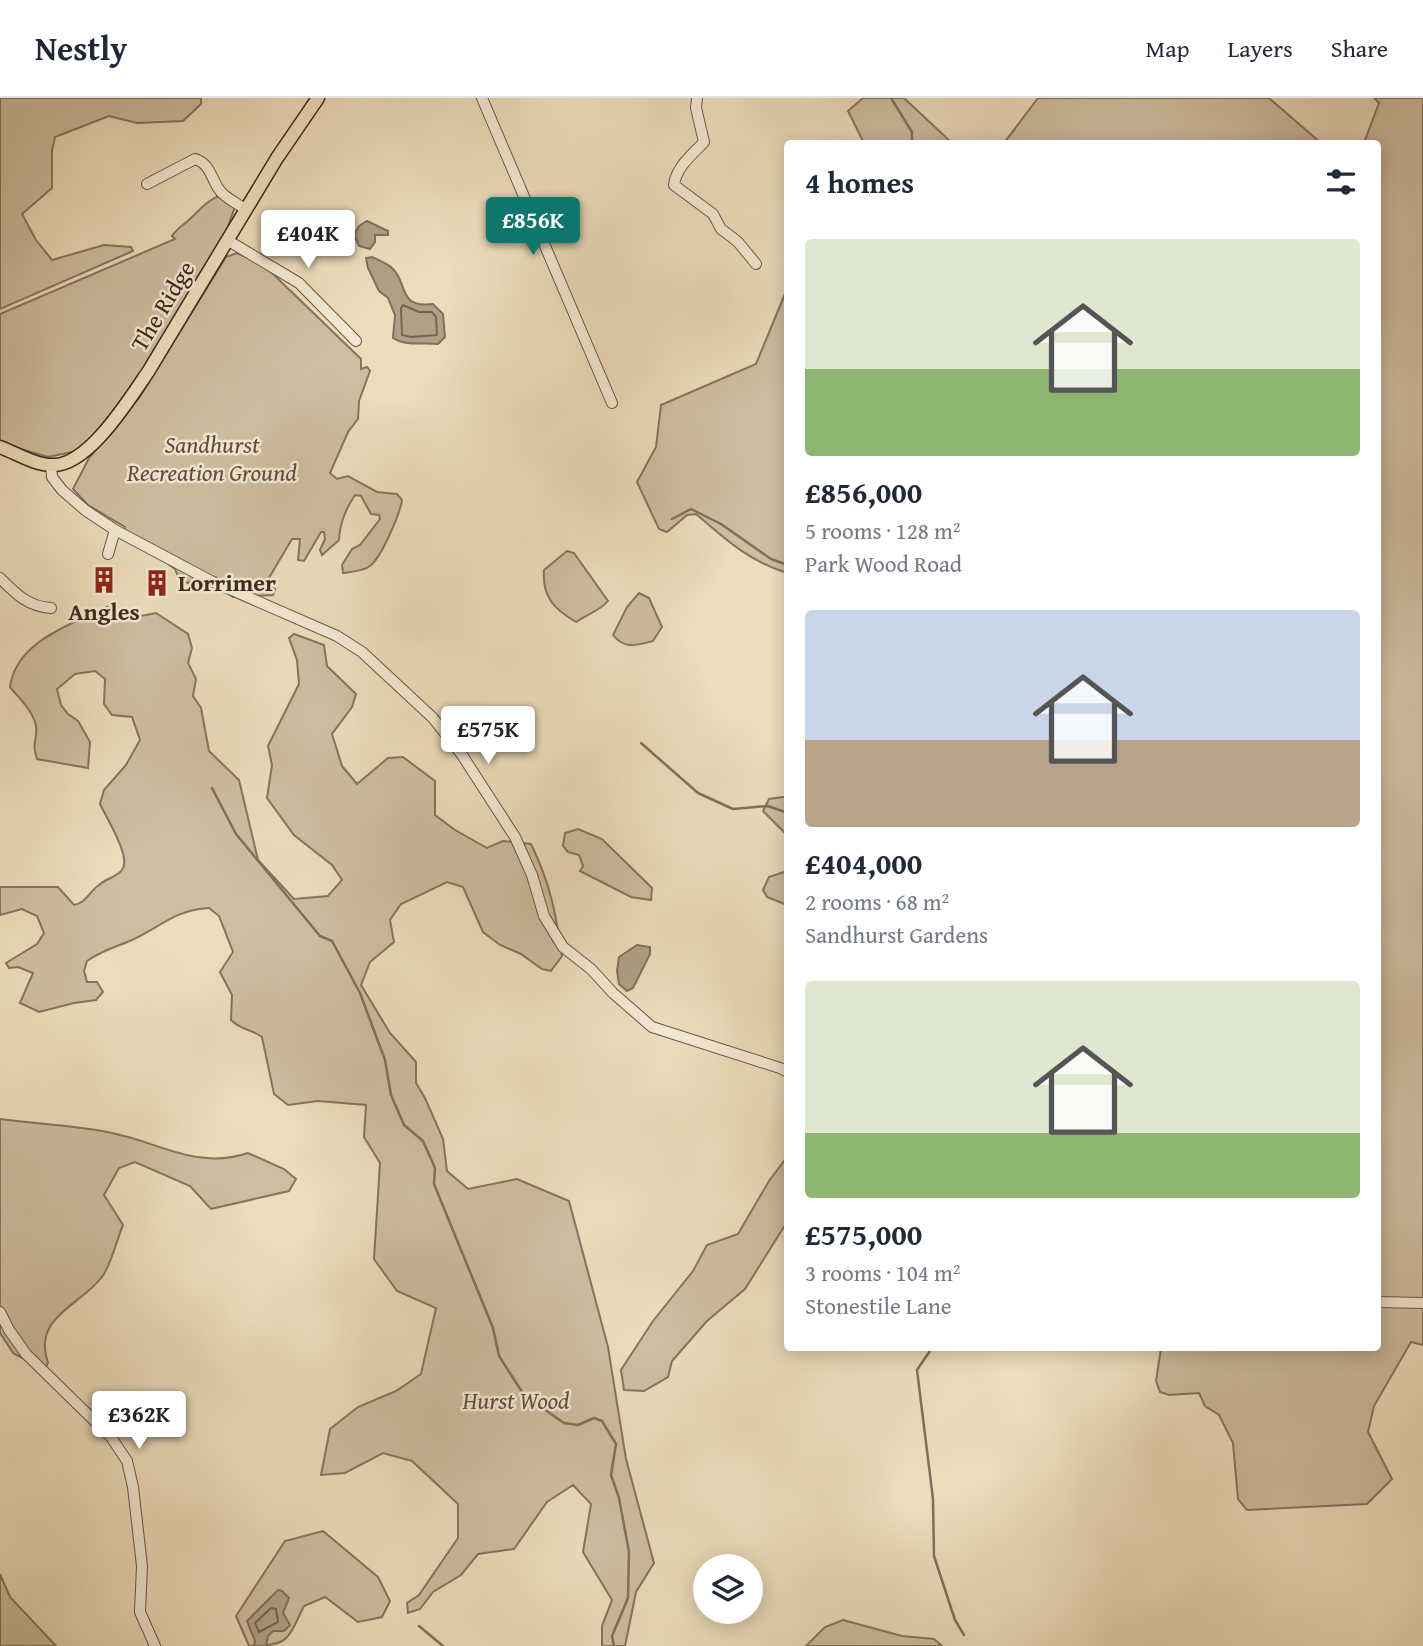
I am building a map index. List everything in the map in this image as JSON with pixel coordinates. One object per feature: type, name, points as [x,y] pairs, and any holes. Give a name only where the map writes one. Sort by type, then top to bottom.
[{"type":"main road","name":"The Ridge","points":[[51,466],[76,458],[88,448],[129,400],[276,158],[318,98]]},
{"type":"main road","points":[[0,447],[51,466]]},
{"type":"street","points":[[482,98],[612,403]]},
{"type":"street","points":[[697,98],[696,108],[704,142],[675,177],[674,185],[713,214],[718,226],[738,242],[755,264]]},
{"type":"street","points":[[147,184],[195,159],[209,169],[223,194],[245,209]]},
{"type":"street","points":[[227,240],[299,282],[356,341]]},
{"type":"street","points":[[51,466],[52,477],[62,491],[115,530],[211,581],[337,636],[362,652],[433,718],[462,755],[515,837],[532,875],[544,915],[563,947],[591,968],[613,993],[652,1027],[784,1070]]},
{"type":"street","points":[[108,554],[115,530]]},
{"type":"street","points":[[0,578],[23,600],[32,605],[51,608]]},
{"type":"street","points":[[1381,1302],[1423,1303]]},
{"type":"street","points":[[0,1312],[26,1354],[111,1437],[127,1461],[133,1487],[142,1566],[140,1612],[155,1646]]},
{"type":"green space","points":[[0,98],[201,98],[201,104],[183,121],[137,123],[109,116],[55,137],[52,151],[52,188],[22,214],[36,240],[52,260],[104,245],[131,247],[133,251],[0,309]]},
{"type":"green space","points":[[863,98],[904,98],[949,140],[862,140],[848,111]]},
{"type":"green space","points":[[1038,98],[1269,98],[1318,140],[1006,140]]},
{"type":"green space","points":[[1374,98],[1423,98],[1423,1345],[1411,1342],[1374,1406],[1368,1432],[1392,1479],[1367,1504],[1247,1510],[1238,1499],[1233,1443],[1219,1415],[1205,1406],[1199,1393],[1169,1395],[1160,1392],[1156,1381],[1161,1351],[1381,1351],[1381,140],[1365,140],[1379,103]]},
{"type":"green space","points":[[218,196],[235,207],[224,237],[167,336],[96,437],[77,451],[48,457],[0,443],[0,314],[175,239],[172,236],[176,231]]},
{"type":"green space","name":"Sandhurst Recreation Ground","points":[[237,253],[259,263],[273,274],[361,359],[361,369],[367,367],[370,371],[359,401],[358,419],[348,432],[330,473],[337,479],[348,476],[377,492],[397,494],[402,500],[384,545],[367,568],[343,573],[342,565],[352,549],[360,545],[380,519],[379,515],[371,514],[361,496],[355,495],[344,516],[339,540],[322,555],[320,550],[325,539],[324,532],[321,532],[304,561],[298,560],[300,539],[292,539],[266,583],[275,589],[273,595],[233,597],[215,584],[199,578],[188,583],[180,581],[175,569],[124,531],[125,527],[88,505],[73,489],[89,458],[139,398],[226,257]]},
{"type":"green space","points":[[784,296],[784,572],[749,556],[696,514],[687,515],[667,532],[659,529],[637,482],[656,447],[661,405],[756,364]]},
{"type":"green space","points":[[567,551],[574,553],[608,601],[576,622],[556,607],[545,588],[544,570]]},
{"type":"green space","points":[[639,593],[649,598],[662,627],[653,641],[627,645],[613,635],[627,607]]},
{"type":"green space","name":"Hurst Wood","points":[[107,607],[141,616],[156,613],[188,634],[192,648],[188,663],[196,679],[193,696],[201,708],[209,751],[239,780],[258,860],[294,899],[328,896],[342,880],[332,865],[294,835],[267,798],[272,765],[268,746],[299,684],[297,660],[289,638],[294,634],[324,645],[327,666],[356,694],[352,707],[332,734],[342,766],[357,784],[388,758],[403,757],[435,781],[435,815],[455,830],[487,848],[503,841],[531,844],[538,858],[555,912],[562,956],[551,971],[542,969],[521,954],[500,945],[483,932],[463,887],[447,882],[401,904],[390,920],[394,942],[370,962],[361,985],[390,1033],[416,1062],[416,1083],[443,1139],[447,1171],[468,1189],[517,1179],[569,1201],[608,1347],[626,1459],[654,1563],[636,1592],[625,1646],[602,1646],[602,1626],[612,1600],[583,1552],[591,1504],[573,1485],[547,1502],[514,1549],[478,1554],[461,1575],[433,1592],[420,1609],[408,1613],[407,1603],[419,1595],[458,1538],[458,1504],[412,1461],[383,1453],[345,1473],[321,1475],[330,1429],[358,1407],[396,1391],[421,1374],[436,1308],[397,1291],[374,1259],[380,1163],[364,1137],[366,1105],[318,1101],[288,1105],[274,1094],[262,1037],[231,1020],[232,995],[220,972],[233,952],[219,916],[209,908],[186,912],[87,961],[84,971],[87,982],[97,982],[103,992],[96,1000],[39,1012],[20,1003],[33,973],[18,967],[9,968],[6,963],[37,944],[44,933],[37,916],[22,909],[0,915],[0,887],[58,887],[74,905],[85,900],[102,883],[122,870],[124,856],[121,847],[100,804],[104,790],[126,765],[140,740],[132,717],[112,715],[104,704],[105,679],[95,671],[75,674],[57,689],[61,705],[78,721],[90,742],[88,768],[37,759],[34,720],[10,687],[14,671],[34,646],[48,636]]},
{"type":"green space","points":[[784,797],[784,832],[763,811],[769,799]]},
{"type":"green space","points":[[578,829],[602,839],[652,888],[651,900],[631,897],[580,871],[583,866],[579,855],[568,852],[563,846],[565,833]]},
{"type":"green space","points":[[784,872],[784,904],[767,897],[763,890],[769,877]]},
{"type":"green space","points":[[0,1119],[98,1130],[195,1157],[230,1157],[248,1153],[284,1169],[296,1179],[289,1191],[211,1209],[190,1186],[135,1162],[119,1168],[104,1195],[123,1225],[111,1259],[102,1277],[93,1287],[52,1323],[47,1334],[45,1347],[48,1363],[44,1370],[13,1353],[0,1333]]},
{"type":"green space","points":[[784,1161],[784,1227],[745,1289],[707,1321],[672,1361],[668,1377],[644,1391],[624,1390],[621,1370],[653,1321],[693,1271],[707,1245],[738,1234]]},
{"type":"green space","points":[[323,1531],[378,1577],[390,1601],[382,1617],[358,1622],[325,1597],[304,1606],[286,1639],[272,1645],[249,1646],[236,1616],[285,1541]]},
{"type":"green space","points":[[0,1574],[10,1597],[56,1646],[0,1646]]},
{"type":"green space","points":[[843,1620],[902,1636],[934,1639],[942,1646],[806,1646],[825,1627]]},
{"type":"water","points":[[367,221],[388,231],[388,235],[375,235],[375,242],[370,249],[359,246],[354,235],[359,226]]},
{"type":"water","points":[[372,257],[392,268],[408,298],[421,304],[433,304],[443,314],[445,337],[438,344],[409,343],[393,338],[395,315],[388,298],[379,291],[368,268],[366,258]]},
{"type":"water","points":[[637,945],[650,947],[650,954],[633,988],[627,991],[619,984],[619,957]]},
{"type":"water","points":[[278,1590],[289,1598],[283,1613],[290,1625],[284,1631],[273,1631],[268,1636],[266,1646],[254,1646],[255,1641],[247,1621]]},
{"type":"waterway","points":[[891,98],[912,132],[912,140]]},
{"type":"waterway","points":[[672,519],[691,509],[721,524],[771,559],[784,564]]},
{"type":"waterway","points":[[641,743],[698,793],[733,809],[768,806],[784,812]]},
{"type":"waterway","points":[[212,788],[236,834],[320,936],[332,941],[360,993],[385,1060],[391,1095],[404,1125],[423,1141],[435,1168],[434,1184],[493,1328],[499,1356],[524,1395],[564,1423],[578,1425],[594,1418],[602,1421],[616,1444],[611,1475],[619,1498],[629,1552],[628,1598],[612,1636],[614,1646]]},
{"type":"waterway","points":[[930,1351],[917,1370],[933,1499],[934,1556],[955,1620],[964,1635]]},
{"type":"waterway","points":[[419,1626],[443,1646]]},
{"type":"place","name":"Angles","points":[[104,580]]},
{"type":"place","name":"Lorrimer","points":[[157,583]]}]
